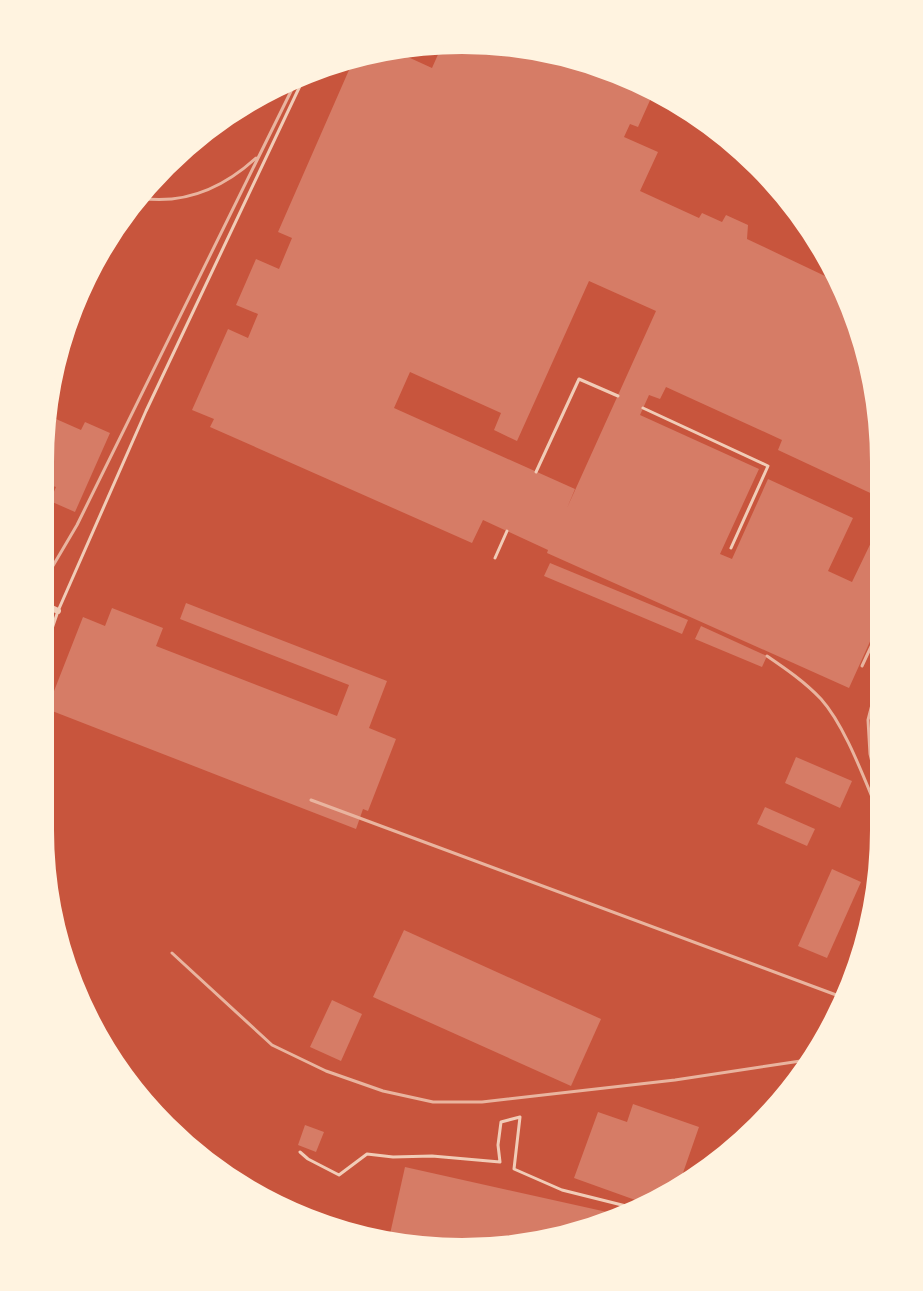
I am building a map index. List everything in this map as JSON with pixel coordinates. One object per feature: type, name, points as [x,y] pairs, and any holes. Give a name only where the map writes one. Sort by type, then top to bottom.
[{"type":"street","points":[[50,607],[58,611]]},
{"type":"lane","points":[[50,634],[58,611],[146,411],[302,82]]},
{"type":"lane","points":[[536,472],[579,379],[618,396]]},
{"type":"lane","points":[[643,408],[768,466],[731,548]]},
{"type":"lane","points":[[495,558],[507,531]]},
{"type":"lane","points":[[300,1152],[308,1159],[339,1175],[367,1154],[393,1157],[432,1156],[500,1162],[498,1145],[501,1122],[520,1117],[514,1169],[562,1190],[627,1206]]},
{"type":"building","points":[[440,50],[488,50],[515,53],[542,57],[594,71],[644,92],[652,96],[638,127],[630,124],[624,137],[658,152],[640,191],[699,218],[702,213],[722,222],[726,215],[748,225],[747,239],[831,279],[852,329],[866,381],[873,435],[874,495],[778,450],[782,440],[666,387],[660,399],[649,395],[640,415],[759,469],[720,554],[732,559],[768,479],[853,518],[828,571],[852,582],[874,536],[874,633],[849,688],[547,553],[548,550],[483,520],[472,543],[210,427],[214,419],[192,410],[228,329],[248,338],[258,314],[236,305],[256,259],[279,269],[292,238],[278,232],[351,65],[401,54],[432,68]],"holes":[[[589,281],[656,311],[567,508],[575,489],[394,408],[410,372],[501,413],[494,430],[517,441]]]},
{"type":"building","points":[[52,417],[81,430],[85,422],[110,433],[75,512],[50,501],[56,487],[50,485]]},
{"type":"building","points":[[550,563],[688,620],[682,634],[544,576]]},
{"type":"building","points":[[186,603],[387,681],[369,728],[396,739],[368,811],[363,809],[356,829],[50,710],[50,701],[83,617],[105,626],[112,608],[163,628],[156,646],[337,716],[349,685],[180,619]]},
{"type":"building","points":[[701,626],[767,656],[762,667],[695,639]]},
{"type":"building","points":[[796,757],[852,781],[840,808],[785,783]]},
{"type":"building","points":[[765,807],[815,829],[807,846],[757,824]]},
{"type":"building","points":[[832,869],[861,882],[827,958],[798,946]]},
{"type":"building","points":[[404,930],[601,1019],[571,1086],[373,997]]},
{"type":"building","points":[[332,1000],[362,1014],[341,1061],[310,1047]]},
{"type":"building","points":[[633,1104],[699,1127],[681,1177],[639,1201],[574,1178],[598,1112],[627,1122]]},
{"type":"building","points":[[305,1125],[324,1132],[316,1152],[298,1145]]},
{"type":"building","points":[[405,1167],[612,1213],[542,1234],[488,1241],[435,1241],[390,1235]]},
{"type":"railway","points":[[50,571],[77,525],[294,85]]},
{"type":"railway","points":[[145,199],[172,199],[202,192],[230,178],[256,158]]},
{"type":"railway","points":[[862,666],[874,640]]},
{"type":"railway","points":[[767,656],[808,687],[830,711],[848,741],[874,802]]},
{"type":"railway","points":[[874,697],[868,720],[870,754],[874,771]]},
{"type":"railway","points":[[311,800],[838,996]]},
{"type":"railway","points":[[172,953],[272,1045],[326,1071],[383,1091],[433,1102],[482,1102],[675,1080],[802,1061]]}]
